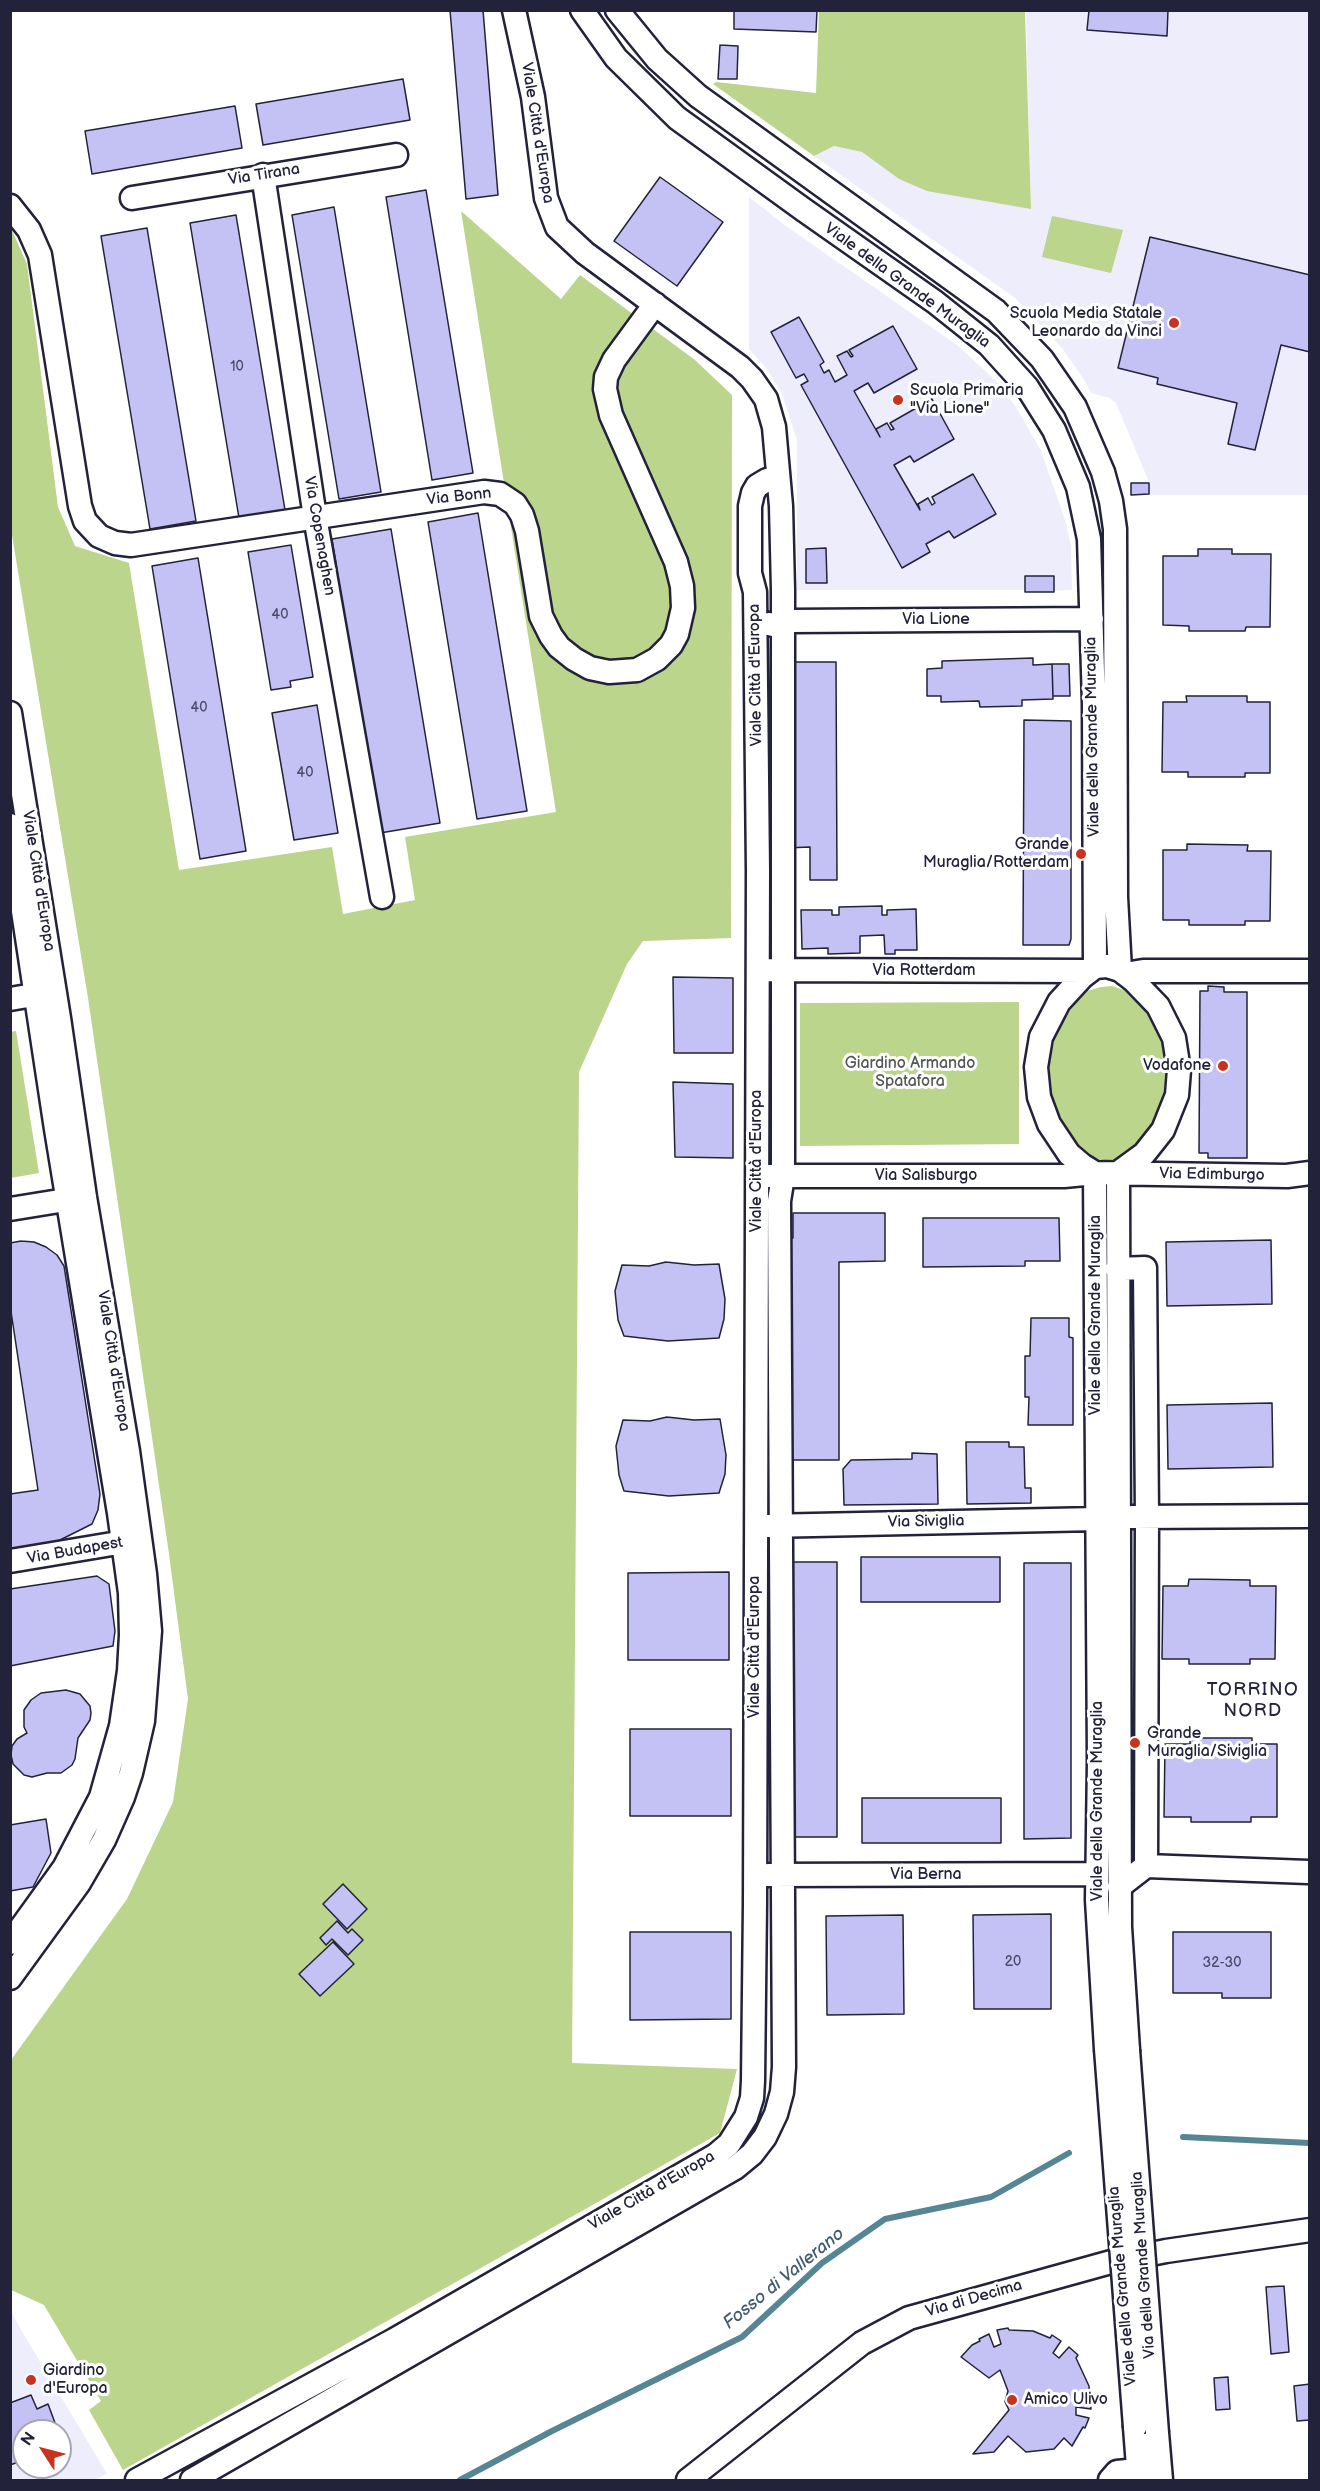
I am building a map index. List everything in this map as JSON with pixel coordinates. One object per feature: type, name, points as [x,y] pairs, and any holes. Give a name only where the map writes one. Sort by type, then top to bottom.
[{"type":"street","name":"Viale Città d'Europa","points":[[192,2481],[716,2180],[752,2154],[765,2137],[776,2114],[784,2079],[779,1526],[779,1201],[783,1176],[782,627],[781,506],[773,419],[768,403],[760,390],[734,362],[585,254],[567,238],[553,220],[546,198],[533,97],[514,10]]},
{"type":"street","name":"Viale della Grande Muraglia","points":[[582,10],[616,58],[677,118],[958,319],[1010,366],[1049,420],[1078,487],[1089,539],[1092,619],[1092,969]]},
{"type":"street","name":"Viale della Grande Muraglia","points":[[617,10],[657,59],[698,96],[996,311],[1042,358],[1078,414],[1103,472],[1111,501],[1115,529],[1116,897],[1123,972]]},
{"type":"street","name":"Via Tirana","points":[[132,198],[396,155]]},
{"type":"street","name":"Via Copenaghen","points":[[263,175],[315,517],[382,897]]},
{"type":"street","name":"Via Bonn","points":[[10,206],[29,230],[40,255],[80,506],[86,521],[95,532],[111,542],[131,545],[484,492],[504,495],[515,504],[522,515],[527,531],[541,616],[547,629],[559,647],[582,664],[609,672],[629,672],[652,663],[667,650],[677,634],[683,608],[682,586],[672,550],[611,415],[605,389],[606,377],[614,360],[655,304]]},
{"type":"street","name":"Viale Città d'Europa","points":[[137,2481],[394,2340],[708,2160],[729,2144],[746,2117],[753,2089],[758,1176],[756,621],[755,592],[750,573],[751,501],[760,483],[777,478]]},
{"type":"street","name":"Via Lione","points":[[782,627],[790,621],[1092,619]]},
{"type":"street","points":[[756,621],[782,627]]},
{"type":"street","name":"Viale Città d'Europa","points":[[10,713],[46,993],[77,1198],[128,1451],[132,1541],[131,1635],[127,1686],[115,1755],[101,1797],[78,1843],[64,1868],[10,1943]]},
{"type":"street","name":"Viale Città d'Europa","points":[[10,825],[46,993]]},
{"type":"street","points":[[1107,966],[1123,972],[1147,992],[1165,1016],[1176,1048],[1179,1077],[1174,1105],[1163,1130],[1144,1154],[1118,1173],[1095,1173],[1070,1154],[1054,1132],[1040,1104],[1036,1077],[1037,1052],[1049,1019],[1070,988],[1092,969],[1107,966]]},
{"type":"street","name":"Via Rotterdam","points":[[758,970],[1092,969]]},
{"type":"street","points":[[1123,972],[1308,971]]},
{"type":"street","points":[[10,999],[46,993]]},
{"type":"street","name":"Viale della Grande Muraglia","points":[[1095,1173],[1119,1887],[1117,2049],[1138,2475]]},
{"type":"street","name":"Via Salisburgo","points":[[758,1176],[1064,1176],[1095,1173]]},
{"type":"street","name":"Viale della Grande Muraglia","points":[[1117,2049],[1097,1915],[1097,1874],[1117,1269],[1118,1173]]},
{"type":"street","name":"Via Edimburgo","points":[[1118,1173],[1287,1176],[1307,1173]]},
{"type":"street","points":[[10,1209],[77,1198]]},
{"type":"street","points":[[1117,1269],[1145,1268],[1146,1866]]},
{"type":"street","name":"Via Siviglia","points":[[755,1526],[1147,1517],[1307,1516]]},
{"type":"street","name":"Viale Città d'Europa","points":[[10,1978],[65,1904],[91,1864],[114,1817],[131,1773],[143,1721],[150,1651],[149,1614],[132,1541]]},
{"type":"street","name":"Via Budapest","points":[[10,1562],[132,1541]]},
{"type":"street","points":[[1119,1887],[1146,1866],[1308,1872]]},
{"type":"street","name":"Via Berna","points":[[755,1875],[1097,1874]]},
{"type":"street","name":"Via della Grande Muraglia","points":[[1117,2049],[1161,2481]]},
{"type":"street","name":"Via di Decima","points":[[688,2481],[862,2343],[909,2318],[1111,2262],[1166,2251],[1310,2230]]},
{"type":"street","points":[[1110,2481],[1117,2472],[1138,2475]]},
{"type":"shaded area","points":[[1026,11],[1309,11],[1309,495],[1131,495],[1131,483],[1149,482],[1116,403],[1110,398],[1091,393],[1062,348],[1014,297],[814,156],[834,146],[862,152],[899,179],[1031,209]]},
{"type":"shaded area","name":"Scuola Primaria \"Via Lione\"","points":[[749,197],[786,226],[957,345],[996,381],[1016,407],[1041,451],[1065,520],[1071,546],[1072,590],[1025,592],[1024,590],[797,590],[797,440],[782,394],[767,369],[749,349]]},
{"type":"shaded area","name":"Giardino d'Europa","points":[[10,2309],[107,2474],[94,2480],[11,2480]]},
{"type":"green space","points":[[819,11],[1025,11],[1031,209],[927,191],[899,179],[862,152],[834,146],[814,156],[713,84],[716,82],[816,93]]},
{"type":"green space","points":[[461,211],[561,299],[580,275],[695,360],[732,395],[731,938],[643,941],[627,964],[579,1072],[572,2063],[737,2069],[720,2133],[123,2470],[89,2410],[101,2401],[44,2305],[11,2290],[11,2060],[127,1899],[173,1802],[188,1699],[88,998],[11,529],[10,226],[27,264],[58,507],[75,546],[129,563],[179,870],[332,847],[343,914],[415,900],[405,837],[556,812]]},
{"type":"green space","points":[[1052,216],[1123,230],[1111,273],[1042,257]]},
{"type":"green space","points":[[1112,986],[1127,991],[1149,1012],[1165,1044],[1168,1074],[1167,1093],[1162,1109],[1142,1143],[1119,1159],[1105,1160],[1093,1158],[1071,1141],[1055,1111],[1050,1092],[1049,1066],[1055,1036],[1075,1002],[1087,991]]},
{"type":"green space","name":"Giardino Armando Spatafora","points":[[1019,1002],[1019,1144],[800,1146],[800,1003]]},
{"type":"green space","points":[[16,1031],[39,1173],[11,1178],[10,1032]]},
{"type":"building","points":[[450,10],[483,10],[498,195],[466,199]]},
{"type":"building","points":[[734,10],[817,10],[816,32],[734,29]]},
{"type":"building","points":[[1089,10],[1168,10],[1167,36],[1087,30]]},
{"type":"building","points":[[720,45],[738,46],[737,79],[718,79]]},
{"type":"building","points":[[403,79],[410,120],[263,145],[256,104]]},
{"type":"building","points":[[235,106],[242,148],[92,174],[85,131]]},
{"type":"building","points":[[660,177],[723,222],[677,286],[614,241]]},
{"type":"building","points":[[426,190],[473,473],[432,480],[386,197]]},
{"type":"building","points":[[334,207],[381,492],[339,499],[292,215]]},
{"type":"building","points":[[236,215],[285,510],[239,518],[190,223]]},
{"type":"building","points":[[147,228],[196,521],[150,529],[101,236]]},
{"type":"building","points":[[1150,237],[1310,275],[1310,352],[1281,345],[1255,450],[1228,444],[1237,403],[1157,384],[1158,378],[1118,368]]},
{"type":"building","points":[[799,317],[824,362],[820,365],[824,373],[829,370],[835,382],[847,375],[837,356],[847,351],[851,357],[853,356],[849,350],[893,326],[917,369],[874,393],[868,383],[854,391],[880,437],[876,429],[887,423],[891,430],[894,429],[890,423],[932,399],[954,439],[914,462],[910,456],[894,465],[920,510],[918,504],[928,498],[932,505],[935,503],[932,497],[973,474],[996,514],[954,538],[949,531],[926,544],[930,552],[902,568],[801,385],[808,381],[804,374],[796,378],[771,332]]},
{"type":"building","points":[[1131,483],[1149,483],[1149,494],[1131,495]]},
{"type":"building","points":[[478,513],[527,811],[477,819],[428,522]]},
{"type":"building","points":[[391,529],[440,823],[380,833],[332,539]]},
{"type":"building","points":[[291,545],[313,677],[290,681],[291,687],[271,690],[248,552]]},
{"type":"building","points":[[826,548],[827,583],[806,583],[806,549]]},
{"type":"building","points":[[1198,549],[1232,549],[1232,554],[1271,554],[1270,627],[1246,627],[1245,631],[1189,631],[1189,626],[1163,625],[1163,556],[1198,556]]},
{"type":"building","points":[[198,558],[246,851],[200,859],[152,566]]},
{"type":"building","points":[[1025,576],[1054,576],[1054,592],[1025,592]]},
{"type":"building","points":[[1033,658],[1033,665],[1052,664],[1053,699],[1022,700],[1022,706],[980,707],[979,701],[941,702],[941,696],[927,696],[927,669],[942,668],[942,661]]},
{"type":"building","points":[[784,662],[836,662],[837,880],[810,880],[810,847],[785,848]]},
{"type":"building","points":[[1052,664],[1069,664],[1070,696],[1053,696]]},
{"type":"building","points":[[1186,696],[1247,696],[1247,702],[1270,702],[1270,773],[1245,773],[1245,777],[1188,777],[1188,772],[1162,772],[1163,702],[1187,702]]},
{"type":"building","points":[[317,705],[338,833],[294,840],[272,713]]},
{"type":"building","points":[[1024,720],[1071,721],[1071,939],[1069,945],[1023,945]]},
{"type":"building","points":[[1187,844],[1248,845],[1247,851],[1271,851],[1270,921],[1245,921],[1245,925],[1189,925],[1189,920],[1163,920],[1163,850],[1187,850]]},
{"type":"building","points":[[882,906],[882,915],[887,915],[887,910],[916,909],[917,950],[895,950],[895,954],[885,954],[884,935],[860,936],[860,953],[828,954],[828,948],[802,949],[801,910],[832,910],[832,915],[839,915],[839,907]]},
{"type":"building","points":[[673,977],[733,978],[733,1053],[674,1053]]},
{"type":"building","name":"Vodafone","points":[[1208,986],[1224,987],[1224,992],[1247,992],[1247,1158],[1208,1158],[1208,1153],[1199,1153],[1200,991],[1208,991]]},
{"type":"building","points":[[673,1082],[733,1084],[733,1158],[675,1157]]},
{"type":"building","points":[[793,1213],[885,1213],[885,1261],[839,1262],[839,1460],[789,1460],[788,1238],[793,1238]]},
{"type":"building","points":[[923,1218],[1059,1218],[1060,1261],[1025,1261],[1025,1266],[923,1267]]},
{"type":"building","points":[[1271,1240],[1272,1304],[1167,1306],[1166,1242]]},
{"type":"building","points":[[34,1242],[46,1247],[57,1255],[64,1266],[100,1494],[98,1510],[92,1524],[52,1544],[10,1550],[10,1494],[38,1490],[10,1305],[10,1243]]},
{"type":"building","points":[[666,1262],[694,1265],[719,1264],[725,1299],[724,1319],[719,1338],[668,1341],[624,1336],[618,1320],[615,1291],[622,1265],[649,1266]]},
{"type":"building","points":[[1031,1318],[1069,1318],[1069,1337],[1073,1338],[1073,1425],[1028,1425],[1029,1397],[1025,1397],[1025,1356],[1030,1356]]},
{"type":"building","points":[[1272,1403],[1273,1467],[1168,1469],[1167,1405]]},
{"type":"building","points":[[667,1417],[694,1420],[720,1419],[726,1455],[725,1474],[719,1493],[669,1496],[624,1491],[619,1475],[616,1446],[623,1420],[650,1421]]},
{"type":"building","points":[[966,1442],[1009,1442],[1009,1447],[1024,1447],[1025,1488],[1031,1488],[1031,1503],[967,1504]]},
{"type":"building","points":[[912,1453],[937,1454],[938,1504],[844,1505],[843,1469],[851,1460],[912,1459]]},
{"type":"building","points":[[861,1557],[1000,1557],[1000,1602],[861,1602]]},
{"type":"building","points":[[790,1562],[837,1562],[837,1837],[793,1837]]},
{"type":"building","points":[[1024,1563],[1071,1563],[1071,1838],[1024,1839]]},
{"type":"building","points":[[729,1572],[729,1660],[628,1660],[628,1573]]},
{"type":"building","points":[[97,1576],[109,1584],[115,1631],[113,1646],[10,1666],[10,1589]]},
{"type":"building","points":[[1189,1579],[1250,1580],[1250,1586],[1276,1586],[1275,1659],[1250,1659],[1250,1664],[1189,1664],[1189,1659],[1162,1659],[1163,1586],[1188,1586]]},
{"type":"building","points":[[66,1690],[80,1694],[90,1706],[91,1713],[90,1720],[78,1738],[75,1759],[72,1765],[61,1773],[47,1773],[32,1777],[24,1775],[13,1764],[11,1755],[12,1746],[17,1739],[27,1733],[24,1727],[24,1710],[31,1700],[41,1693]]},
{"type":"building","points":[[630,1729],[731,1729],[731,1816],[630,1816]]},
{"type":"building","points":[[1190,1738],[1252,1738],[1252,1744],[1277,1744],[1277,1817],[1251,1817],[1251,1822],[1191,1822],[1191,1817],[1164,1817],[1165,1744],[1190,1744]]},
{"type":"building","points":[[862,1798],[1001,1798],[1001,1843],[862,1843]]},
{"type":"building","points":[[46,1819],[51,1853],[33,1887],[10,1891],[10,1825]]},
{"type":"building","points":[[343,1884],[367,1909],[347,1929],[323,1904]]},
{"type":"building","points":[[1051,1914],[1051,2009],[974,2009],[973,1915]]},
{"type":"building","points":[[903,1915],[904,2014],[827,2015],[826,1916]]},
{"type":"building","points":[[337,1921],[348,1933],[352,1929],[363,1940],[348,1955],[332,1939],[326,1945],[320,1938]]},
{"type":"building","points":[[630,1932],[731,1932],[731,2019],[630,2020]]},
{"type":"building","points":[[1173,1932],[1271,1932],[1271,1998],[1222,1998],[1222,1993],[1173,1993]]},
{"type":"building","points":[[333,1942],[354,1964],[320,1996],[299,1974]]},
{"type":"building","points":[[1284,2286],[1289,2352],[1271,2354],[1266,2287]]},
{"type":"building","points":[[1008,2328],[1009,2330],[1033,2331],[1050,2338],[1052,2335],[1061,2341],[1053,2353],[1059,2358],[1069,2347],[1078,2355],[1076,2358],[1089,2386],[1091,2409],[1076,2407],[1076,2415],[1089,2418],[1072,2446],[1064,2438],[1054,2449],[1026,2452],[1008,2436],[994,2452],[973,2454],[1009,2410],[1005,2402],[1008,2391],[1000,2370],[989,2378],[961,2357],[972,2345],[980,2341],[979,2339],[989,2334],[994,2347],[1001,2344],[997,2330]]},
{"type":"building","points":[[1228,2377],[1230,2409],[1216,2410],[1214,2378]]},
{"type":"building","points":[[1310,2384],[1310,2420],[1297,2421],[1294,2386]]},
{"type":"building","points":[[31,2395],[37,2409],[48,2404],[54,2419],[12,2419],[12,2464],[10,2465],[10,2403]]},
{"type":"waterway","name":"Fosso di Vallerano","points":[[1183,2137],[1310,2143]]},
{"type":"waterway","name":"Fosso di Vallerano","points":[[460,2480],[552,2431],[742,2337],[822,2263],[885,2219],[991,2197],[1069,2153]]},
{"type":"place","name":"Scuola Media Statale Leonardo da Vinci","points":[[1174,323]]},
{"type":"place","name":"Scuola Primaria \"Via Lione\"","points":[[898,400]]},
{"type":"place","name":"Grande Muraglia/Rotterdam","points":[[1081,854]]},
{"type":"place","name":"Vodafone","points":[[1223,1066]]},
{"type":"place","name":"Grande Muraglia/Siviglia","points":[[1135,1743]]},
{"type":"place","name":"Giardino d'Europa","points":[[31,2380]]},
{"type":"place","name":"Amico Ulivo","points":[[1012,2400]]},
{"type":"district","name":"TORRINO NORD","points":[[1253,1700]]}]
